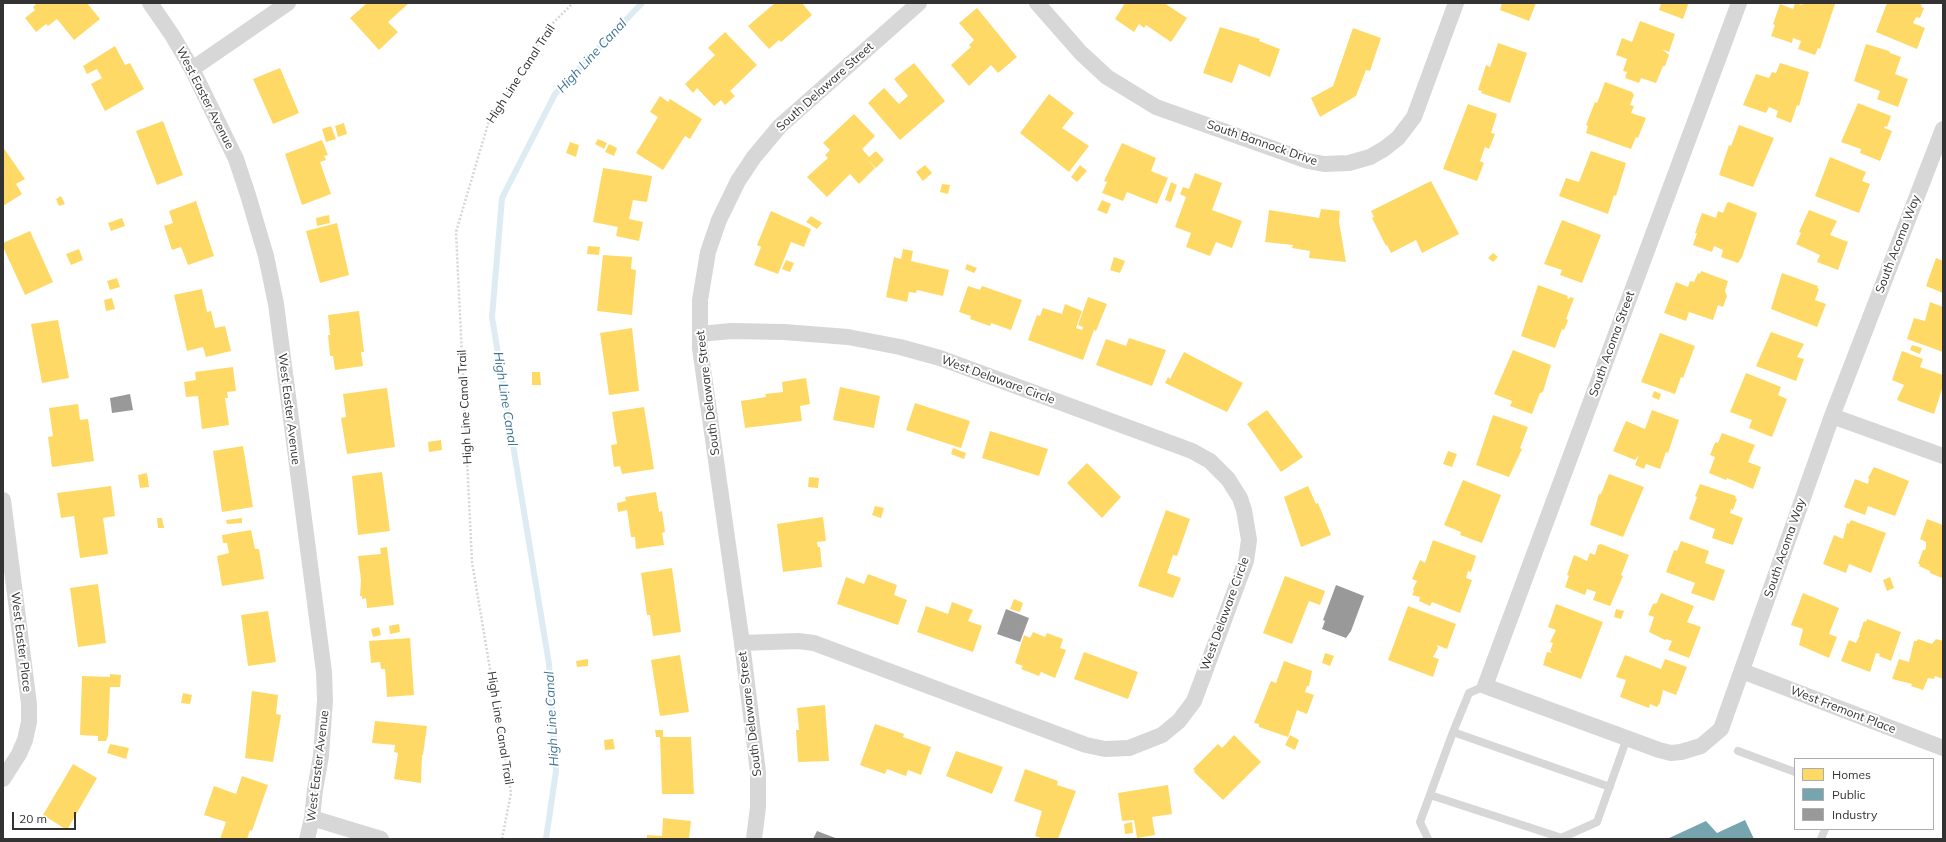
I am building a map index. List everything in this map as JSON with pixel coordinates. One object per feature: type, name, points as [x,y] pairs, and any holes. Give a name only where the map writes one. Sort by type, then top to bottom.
[{"type":"street","name":"West Easter Avenue","points":[[150,3],[172,35],[192,69],[236,159],[266,256],[276,304],[324,672],[325,700],[321,756],[312,818],[307,839]]},
{"type":"street","points":[[192,69],[288,3]]},
{"type":"street","name":"South Delaware Street","points":[[754,839],[758,807],[758,772],[742,643],[700,348],[700,300],[708,252],[719,220],[738,181],[754,157],[780,126],[919,3]]},
{"type":"street","name":"South Bannock Drive","points":[[1037,3],[1081,53],[1107,77],[1156,107],[1308,161],[1324,164],[1349,163],[1370,157],[1384,149],[1398,138],[1414,117],[1456,3]]},
{"type":"street","name":"South Acoma Street","points":[[1485,686],[1739,3]]},
{"type":"street","name":"South Acoma Way","points":[[1485,686],[1671,753],[1681,752],[1701,746],[1721,729],[1832,416],[1940,146],[1943,129]]},
{"type":"street","name":"West Delaware Circle","points":[[700,334],[731,331],[784,332],[848,337],[900,347],[940,358],[1184,448],[1210,461],[1228,479],[1244,510],[1249,540],[1246,561],[1194,701],[1179,721],[1162,735],[1129,748],[1105,749],[1086,745],[814,643],[798,641],[742,643]]},
{"type":"street","points":[[1832,416],[1943,456]]},
{"type":"street","name":"West Easter Place","points":[[3,500],[30,704],[26,740],[3,779]]},
{"type":"street","name":"West Fremont Place","points":[[1742,672],[1943,748]]},
{"type":"street","points":[[312,818],[381,839]]},
{"type":"lane","points":[[1428,839],[1420,822],[1453,732],[1469,693],[1485,686]]},
{"type":"lane","points":[[1453,732],[1610,787]]},
{"type":"lane","points":[[1430,795],[1561,838],[1597,822],[1627,738]]},
{"type":"lane","points":[[1738,751],[1794,772]]},
{"type":"path","name":"High Line Canal Trail","points":[[502,839],[511,793],[472,562],[456,232],[488,124],[548,28],[573,3]]},
{"type":"building: Homes","points":[[37,3],[87,3],[100,19],[74,40],[57,19],[48,26],[46,24],[36,32],[25,18],[35,10],[33,7]]},
{"type":"building: Homes","points":[[367,3],[409,3],[388,22],[398,32],[379,50],[350,18]]},
{"type":"building: Homes","points":[[775,3],[802,3],[812,15],[781,42],[779,40],[769,49],[748,26]]},
{"type":"building: Homes","points":[[1125,3],[1164,3],[1187,18],[1171,42],[1146,25],[1144,28],[1139,24],[1134,32],[1115,19]]},
{"type":"building: Homes","points":[[1502,3],[1536,3],[1529,21],[1500,10]]},
{"type":"building: Homes","points":[[1658,3],[1687,3],[1688,5],[1683,19],[1659,10],[1661,4]]},
{"type":"building: Homes","points":[[1795,3],[1802,5],[1803,3],[1835,4],[1820,49],[1818,48],[1815,55],[1798,49],[1801,41],[1793,38],[1792,43],[1771,36],[1775,25],[1773,24],[1780,4],[1793,9]]},
{"type":"building: Homes","points":[[1887,3],[1916,3],[1922,5],[1921,7],[1924,8],[1920,18],[1916,17],[1913,23],[1925,28],[1917,49],[1876,32]]},
{"type":"building: Homes","points":[[977,8],[1017,57],[998,73],[991,65],[969,86],[951,65],[971,47],[969,45],[974,40],[959,23]]},
{"type":"building: Homes","points":[[1640,21],[1675,34],[1669,52],[1662,49],[1669,55],[1656,83],[1641,78],[1639,83],[1625,78],[1627,72],[1623,71],[1627,59],[1616,55],[1622,38],[1632,42]]},
{"type":"building: Homes","points":[[1220,27],[1260,39],[1259,41],[1280,49],[1270,77],[1239,64],[1232,83],[1203,73]]},
{"type":"building: Homes","points":[[1353,28],[1381,38],[1370,71],[1366,70],[1356,96],[1320,117],[1311,98],[1333,86]]},
{"type":"building: Homes","points":[[725,32],[757,65],[730,91],[735,96],[725,105],[721,100],[714,106],[697,88],[693,93],[685,84],[715,55],[708,48]]},
{"type":"building: Homes","points":[[1498,43],[1527,53],[1510,103],[1481,93],[1482,91],[1478,90],[1486,65],[1490,67]]},
{"type":"building: Homes","points":[[1866,44],[1889,51],[1890,53],[1901,57],[1895,74],[1908,79],[1898,107],[1877,99],[1880,91],[1854,81]]},
{"type":"building: Homes","points":[[115,46],[125,65],[130,63],[144,89],[105,111],[91,84],[102,78],[97,69],[87,74],[83,66]]},
{"type":"building: Homes","points":[[914,63],[945,101],[900,140],[868,103],[884,88],[899,104],[908,96],[894,79]]},
{"type":"building: Homes","points":[[1780,63],[1809,72],[1799,106],[1797,105],[1791,123],[1776,117],[1778,111],[1769,107],[1766,113],[1743,105],[1756,74],[1769,78],[1772,72],[1776,73]]},
{"type":"building: Homes","points":[[280,68],[299,113],[273,124],[253,79]]},
{"type":"building: Homes","points":[[1605,82],[1632,92],[1634,95],[1630,105],[1634,106],[1631,113],[1646,118],[1638,138],[1636,137],[1631,149],[1586,133],[1588,126],[1586,125]]},
{"type":"building: Homes","points":[[1049,94],[1074,113],[1062,128],[1089,146],[1069,172],[1020,133]]},
{"type":"building: Homes","points":[[660,96],[668,102],[670,99],[702,119],[690,139],[685,136],[663,170],[636,153],[658,117],[650,112]]},
{"type":"building: Homes","points":[[1858,103],[1891,116],[1887,127],[1885,126],[1884,128],[1892,131],[1880,161],[1860,153],[1861,149],[1841,142]]},
{"type":"building: Homes","points":[[1468,104],[1497,114],[1491,133],[1495,134],[1489,149],[1485,147],[1480,161],[1484,163],[1477,181],[1443,169]]},
{"type":"building: Homes","points":[[854,114],[875,136],[862,149],[869,157],[876,151],[884,160],[876,168],[867,159],[875,168],[859,184],[850,174],[827,197],[807,177],[828,158],[825,155],[830,150],[823,143]]},
{"type":"building: Homes","points":[[163,121],[183,175],[157,185],[136,131]]},
{"type":"building: Homes","points":[[344,123],[347,134],[338,137],[335,126]]},
{"type":"building: Homes","points":[[1739,125],[1774,138],[1753,187],[1719,175],[1729,145],[1731,146]]},
{"type":"building: Homes","points":[[331,126],[336,139],[326,142],[322,129]]},
{"type":"building: Homes","points":[[598,139],[607,143],[604,149],[595,144]]},
{"type":"building: Homes","points":[[322,140],[328,155],[324,156],[326,160],[320,162],[331,194],[302,205],[285,154]]},
{"type":"building: Homes","points":[[570,142],[579,145],[576,157],[566,153]]},
{"type":"building: Homes","points":[[1122,143],[1156,158],[1151,171],[1168,178],[1157,204],[1127,192],[1123,201],[1102,193],[1107,182],[1104,181]]},
{"type":"building: Homes","points":[[609,144],[617,148],[614,156],[605,152]]},
{"type":"building: Homes","points":[[3,147],[25,179],[16,184],[22,194],[3,206]]},
{"type":"building: Homes","points":[[1591,151],[1626,163],[1616,196],[1614,195],[1608,214],[1559,196],[1566,178],[1579,182]]},
{"type":"building: Homes","points":[[1830,157],[1866,172],[1862,181],[1870,184],[1859,213],[1815,196]]},
{"type":"building: Homes","points":[[925,165],[932,173],[923,181],[916,172]]},
{"type":"building: Homes","points":[[1080,165],[1087,171],[1077,182],[1071,177]]},
{"type":"building: Homes","points":[[603,168],[652,176],[647,202],[633,200],[629,219],[643,222],[639,241],[616,236],[618,227],[593,222]]},
{"type":"building: Homes","points":[[1195,173],[1222,183],[1212,210],[1242,221],[1232,248],[1216,242],[1210,256],[1186,247],[1191,233],[1175,227],[1186,197],[1180,194],[1183,187],[1189,189]]},
{"type":"building: Homes","points":[[1431,181],[1459,234],[1422,253],[1416,240],[1391,253],[1372,218],[1374,217],[1371,211]]},
{"type":"building: Homes","points":[[1171,182],[1177,185],[1171,202],[1165,200]]},
{"type":"building: Homes","points":[[942,184],[950,185],[948,194],[940,192]]},
{"type":"building: Homes","points":[[61,196],[65,204],[59,206],[56,199]]},
{"type":"building: Homes","points":[[1102,200],[1111,204],[1107,214],[1097,210]]},
{"type":"building: Homes","points":[[196,201],[214,256],[188,265],[181,247],[172,250],[164,226],[173,223],[169,211]]},
{"type":"building: Homes","points":[[1729,202],[1757,213],[1742,257],[1738,263],[1721,257],[1723,250],[1714,246],[1712,252],[1693,245],[1697,233],[1695,233],[1702,213],[1716,218],[1718,211],[1723,213],[1727,203]]},
{"type":"building: Homes","points":[[1321,209],[1340,211],[1339,222],[1346,262],[1309,258],[1310,251],[1292,248],[1293,245],[1265,242],[1269,210],[1319,218]]},
{"type":"building: Homes","points":[[1809,210],[1837,221],[1830,235],[1848,242],[1838,270],[1817,262],[1820,255],[1796,244],[1801,233],[1799,232]]},
{"type":"building: Homes","points":[[771,211],[811,229],[804,247],[791,242],[778,274],[754,265],[761,247],[757,245]]},
{"type":"building: Homes","points":[[329,215],[330,223],[317,226],[316,218]]},
{"type":"building: Homes","points":[[811,216],[822,223],[817,229],[806,222]]},
{"type":"building: Homes","points":[[122,218],[125,226],[111,231],[108,223]]},
{"type":"building: Homes","points":[[1562,220],[1601,235],[1582,283],[1560,275],[1562,270],[1544,264]]},
{"type":"building: Homes","points":[[337,223],[349,275],[320,283],[306,231]]},
{"type":"building: Homes","points":[[30,231],[53,282],[25,295],[3,247],[3,243]]},
{"type":"building: Homes","points":[[588,246],[600,247],[599,255],[587,254]]},
{"type":"building: Homes","points":[[79,249],[83,260],[71,265],[66,254]]},
{"type":"building: Homes","points":[[903,249],[913,251],[911,261],[949,270],[943,296],[917,290],[916,293],[909,292],[907,302],[886,297],[894,257],[901,259]]},
{"type":"building: Homes","points":[[1493,253],[1498,257],[1493,262],[1488,258]]},
{"type":"building: Homes","points":[[603,255],[632,257],[631,269],[636,270],[632,315],[597,311]]},
{"type":"building: Homes","points":[[1114,257],[1125,261],[1120,273],[1110,270]]},
{"type":"building: Homes","points":[[1936,258],[1943,261],[1943,293],[1926,286]]},
{"type":"building: Homes","points":[[786,260],[794,263],[790,272],[782,269]]},
{"type":"building: Homes","points":[[967,264],[977,268],[974,273],[965,269]]},
{"type":"building: Homes","points":[[1701,271],[1728,281],[1725,291],[1727,296],[1723,307],[1718,305],[1713,320],[1689,312],[1686,321],[1664,313],[1676,282],[1688,287],[1690,281],[1694,282],[1698,273],[1700,274]]},
{"type":"building: Homes","points":[[1782,273],[1818,286],[1817,288],[1819,289],[1815,300],[1826,304],[1817,327],[1771,309]]},
{"type":"building: Homes","points":[[117,278],[120,287],[110,290],[107,281]]},
{"type":"building: Homes","points":[[1538,285],[1568,296],[1567,298],[1569,299],[1570,297],[1574,298],[1566,319],[1568,320],[1567,323],[1564,330],[1562,329],[1555,348],[1521,336]]},
{"type":"building: Homes","points":[[968,286],[980,290],[982,286],[1022,300],[1011,330],[991,323],[990,326],[970,319],[971,316],[959,312]]},
{"type":"building: Homes","points":[[202,289],[207,312],[211,311],[215,328],[225,326],[231,351],[206,357],[203,347],[187,351],[174,295]]},
{"type":"building: Homes","points":[[1088,297],[1107,304],[1096,331],[1094,330],[1083,360],[1028,340],[1037,315],[1040,316],[1043,308],[1062,314],[1065,304],[1082,311],[1076,328],[1082,330],[1083,327],[1078,325]]},
{"type":"building: Homes","points":[[112,298],[115,309],[106,311],[104,300]]},
{"type":"building: Homes","points":[[1930,302],[1943,307],[1943,352],[1907,339],[1914,318],[1925,321]]},
{"type":"building: Homes","points":[[359,311],[364,352],[361,352],[363,366],[335,370],[333,356],[330,356],[328,315]]},
{"type":"building: Homes","points":[[58,320],[69,378],[42,383],[31,324]]},
{"type":"building: Homes","points":[[632,328],[639,391],[609,395],[600,333]]},
{"type":"building: Homes","points":[[1771,332],[1804,344],[1797,357],[1804,359],[1796,381],[1756,366]]},
{"type":"building: Homes","points":[[1660,333],[1695,346],[1683,378],[1681,377],[1675,394],[1641,382]]},
{"type":"building: Homes","points":[[1129,338],[1166,350],[1152,386],[1096,365],[1106,339],[1126,346]]},
{"type":"building: Homes","points":[[1912,345],[1922,348],[1920,354],[1910,350]]},
{"type":"building: Homes","points":[[1513,350],[1551,365],[1543,392],[1540,393],[1532,414],[1510,406],[1512,401],[1494,394]]},
{"type":"building: Homes","points":[[1902,351],[1923,359],[1920,367],[1943,375],[1943,386],[1934,414],[1897,399],[1904,385],[1892,380]]},
{"type":"building: Homes","points":[[1184,352],[1243,383],[1227,412],[1165,383],[1168,377],[1170,379]]},
{"type":"building: Homes","points":[[233,367],[236,391],[227,392],[228,398],[225,398],[229,425],[202,429],[198,396],[186,397],[184,382],[196,380],[195,372]]},
{"type":"building: Homes","points":[[532,372],[540,372],[541,385],[532,385]]},
{"type":"building: Homes","points":[[1746,373],[1781,387],[1778,395],[1787,399],[1772,437],[1749,428],[1752,420],[1730,412]]},
{"type":"building: Homes","points":[[806,378],[810,404],[800,406],[802,421],[745,428],[741,401],[766,397],[765,394],[783,392],[782,382]]},
{"type":"building: Homes","points":[[840,387],[880,396],[874,428],[833,420]]},
{"type":"building: Homes","points":[[387,388],[395,447],[347,454],[341,418],[346,417],[343,394]]},
{"type":"building: Homes","points":[[1654,391],[1661,394],[1659,400],[1652,397]]},
{"type":"building: Homes","points":[[915,403],[970,421],[961,448],[906,430]]},
{"type":"building: Homes","points":[[78,404],[80,420],[88,419],[94,461],[52,467],[48,437],[53,436],[49,408]]},
{"type":"building: Homes","points":[[644,407],[654,469],[622,474],[620,466],[614,467],[611,445],[617,444],[612,412]]},
{"type":"building: Homes","points":[[1267,410],[1303,457],[1281,472],[1247,424]]},
{"type":"building: Homes","points":[[1652,410],[1679,420],[1668,453],[1666,452],[1660,469],[1646,464],[1644,469],[1635,465],[1639,455],[1635,460],[1613,451],[1626,421],[1645,429]]},
{"type":"building: Homes","points":[[1493,415],[1528,427],[1520,448],[1522,449],[1509,477],[1476,465]]},
{"type":"building: Homes","points":[[990,431],[1048,449],[1039,476],[982,458]]},
{"type":"building: Homes","points":[[1722,433],[1755,445],[1748,462],[1761,467],[1753,489],[1727,478],[1726,480],[1709,473],[1715,457],[1710,455],[1716,442],[1718,443]]},
{"type":"building: Homes","points":[[441,440],[442,450],[429,452],[428,442]]},
{"type":"building: Homes","points":[[243,446],[253,507],[222,512],[213,451]]},
{"type":"building: Homes","points":[[953,448],[966,453],[964,459],[951,454]]},
{"type":"building: Homes","points":[[1448,451],[1457,454],[1452,467],[1443,464]]},
{"type":"building: Homes","points":[[1087,463],[1121,497],[1102,518],[1067,483]]},
{"type":"building: Homes","points":[[1874,467],[1909,481],[1895,516],[1868,506],[1865,515],[1844,507],[1855,479],[1868,484],[1868,478]]},
{"type":"building: Homes","points":[[382,472],[390,531],[358,535],[352,476]]},
{"type":"building: Homes","points":[[147,473],[149,487],[140,488],[138,475]]},
{"type":"building: Homes","points":[[1609,474],[1644,487],[1623,537],[1590,525],[1599,494],[1601,494]]},
{"type":"building: Homes","points":[[809,477],[819,478],[818,488],[808,487]]},
{"type":"building: Homes","points":[[1463,480],[1501,495],[1482,543],[1460,535],[1461,532],[1444,525]]},
{"type":"building: Homes","points":[[1700,484],[1736,496],[1735,498],[1737,499],[1733,510],[1731,509],[1730,513],[1743,518],[1733,545],[1712,538],[1715,529],[1689,519]]},
{"type":"building: Homes","points":[[111,486],[115,516],[103,518],[108,554],[80,558],[74,516],[61,518],[57,493]]},
{"type":"building: Homes","points":[[1308,486],[1316,504],[1318,503],[1331,535],[1301,547],[1284,497]]},
{"type":"building: Homes","points":[[656,492],[659,512],[662,511],[665,532],[662,533],[664,545],[636,549],[635,537],[631,537],[627,510],[618,512],[617,503],[626,501],[625,497]]},
{"type":"building: Homes","points":[[875,506],[884,508],[881,518],[872,515]]},
{"type":"building: Homes","points":[[1166,510],[1190,519],[1177,556],[1173,555],[1167,573],[1181,578],[1173,598],[1138,586]]},
{"type":"building: Homes","points":[[823,517],[826,541],[817,542],[818,547],[820,547],[822,567],[783,572],[777,524]]},
{"type":"building: Homes","points":[[157,518],[162,518],[164,528],[158,528]]},
{"type":"building: Homes","points":[[242,518],[242,523],[227,524],[226,520]]},
{"type":"building: Homes","points":[[1927,519],[1943,525],[1942,578],[1930,573],[1930,571],[1919,566],[1920,564],[1918,564],[1923,550],[1925,550],[1926,547],[1926,542],[1920,539]]},
{"type":"building: Homes","points":[[1851,520],[1886,533],[1871,573],[1849,564],[1846,573],[1823,564],[1834,535],[1843,539],[1847,523],[1849,524]]},
{"type":"building: Homes","points":[[251,530],[255,549],[259,549],[264,579],[222,586],[217,556],[229,553],[227,543],[223,543],[222,535]]},
{"type":"building: Homes","points":[[1433,540],[1476,556],[1471,572],[1468,571],[1466,578],[1472,580],[1460,613],[1432,602],[1430,606],[1419,601],[1420,597],[1412,595],[1417,581],[1412,579],[1420,560],[1425,563]]},
{"type":"building: Homes","points":[[1681,541],[1709,551],[1705,563],[1725,570],[1714,601],[1691,593],[1695,583],[1666,572],[1674,550],[1677,551]]},
{"type":"building: Homes","points":[[1601,544],[1629,555],[1621,575],[1623,576],[1610,606],[1593,600],[1596,592],[1587,589],[1585,595],[1565,587],[1569,576],[1567,575],[1574,555],[1587,561],[1590,553],[1595,555],[1598,545]]},
{"type":"building: Homes","points":[[387,547],[394,605],[367,608],[366,598],[362,599],[362,596],[360,596],[361,580],[358,556],[381,554],[380,548]]},
{"type":"building: Homes","points":[[672,568],[681,632],[653,636],[650,615],[647,615],[641,573]]},
{"type":"building: Homes","points":[[868,574],[897,585],[894,595],[907,600],[898,625],[837,604],[846,577],[864,584]]},
{"type":"building: Homes","points":[[1285,576],[1325,591],[1320,605],[1309,601],[1292,644],[1263,633]]},
{"type":"building: Homes","points":[[1890,577],[1894,588],[1887,591],[1883,580]]},
{"type":"building: Homes","points":[[98,584],[106,643],[78,647],[70,588]]},
{"type":"building: Homes","points":[[1661,593],[1694,606],[1687,622],[1701,627],[1689,658],[1668,650],[1672,641],[1665,640],[1649,632],[1654,617],[1648,615],[1653,604],[1657,603]]},
{"type":"building: Homes","points":[[1803,593],[1839,608],[1829,634],[1837,637],[1829,658],[1799,645],[1803,629],[1791,625]]},
{"type":"building: Homes","points":[[1014,599],[1023,603],[1020,612],[1010,609]]},
{"type":"building: Homes","points":[[952,602],[973,610],[968,621],[982,626],[973,652],[917,632],[926,606],[948,614]]},
{"type":"building: Homes","points":[[1556,604],[1603,622],[1581,679],[1543,665],[1547,652],[1553,653],[1550,651],[1553,643],[1550,642],[1556,630],[1548,627]]},
{"type":"building: Homes","points":[[1408,606],[1456,624],[1447,649],[1437,645],[1438,648],[1433,657],[1439,659],[1433,677],[1388,660]]},
{"type":"building: Homes","points":[[1616,609],[1624,611],[1621,619],[1614,617]]},
{"type":"building: Homes","points":[[268,611],[276,662],[248,666],[241,615]]},
{"type":"building: Homes","points":[[1867,619],[1901,632],[1891,661],[1879,656],[1880,654],[1876,653],[1870,672],[1841,661],[1849,640],[1856,643],[1864,621],[1866,622]]},
{"type":"building: Homes","points":[[399,624],[400,632],[390,634],[389,626]]},
{"type":"building: Homes","points":[[379,627],[381,635],[373,637],[371,629]]},
{"type":"building: Homes","points":[[1033,632],[1045,637],[1047,633],[1063,639],[1060,648],[1066,650],[1055,678],[1041,672],[1039,676],[1021,669],[1023,666],[1015,663],[1024,635],[1030,638]]},
{"type":"building: Homes","points":[[410,638],[414,695],[387,697],[385,669],[381,669],[380,662],[371,663],[369,641]]},
{"type":"building: Homes","points":[[1918,639],[1932,644],[1936,639],[1943,641],[1943,679],[1935,676],[1934,679],[1928,678],[1923,690],[1911,686],[1912,684],[1892,679],[1899,659],[1909,662],[1914,641],[1917,641]]},
{"type":"building: Homes","points":[[1084,652],[1138,672],[1128,699],[1074,679]]},
{"type":"building: Homes","points":[[1325,653],[1334,656],[1330,666],[1322,663]]},
{"type":"building: Homes","points":[[680,655],[689,712],[660,716],[651,660]]},
{"type":"building: Homes","points":[[1625,655],[1661,669],[1665,659],[1687,667],[1676,695],[1663,690],[1660,703],[1657,707],[1650,704],[1649,708],[1620,697],[1626,680],[1616,677]]},
{"type":"building: Homes","points":[[588,659],[588,666],[577,667],[576,661]]},
{"type":"building: Homes","points":[[1284,661],[1312,671],[1309,686],[1307,686],[1305,692],[1314,695],[1307,714],[1297,710],[1288,737],[1259,727],[1259,724],[1254,723],[1271,681],[1276,683]]},
{"type":"building: Homes","points":[[110,674],[121,675],[120,687],[110,687],[108,736],[106,741],[98,741],[98,736],[80,735],[82,676],[110,677]]},
{"type":"building: Homes","points":[[252,691],[278,695],[276,714],[281,715],[273,762],[245,758]]},
{"type":"building: Homes","points":[[183,693],[192,695],[190,704],[181,703]]},
{"type":"building: Homes","points":[[825,705],[829,761],[798,762],[796,730],[799,730],[797,708]]},
{"type":"building: Homes","points":[[375,721],[427,726],[422,755],[421,783],[394,779],[398,753],[394,752],[395,745],[372,743]]},
{"type":"building: Homes","points":[[875,724],[904,734],[903,737],[931,747],[921,775],[908,770],[906,776],[887,769],[885,774],[860,765]]},
{"type":"building: Homes","points":[[655,730],[663,730],[663,737],[691,737],[694,794],[662,794],[660,737],[656,737]]},
{"type":"building: Homes","points":[[1234,735],[1261,762],[1223,800],[1194,772],[1195,771],[1193,769],[1218,744],[1222,748]]},
{"type":"building: Homes","points":[[1290,735],[1299,740],[1295,750],[1285,745]]},
{"type":"building: Homes","points":[[613,739],[615,749],[605,750],[604,740]]},
{"type":"building: Homes","points":[[110,744],[129,748],[126,759],[107,753]]},
{"type":"building: Homes","points":[[956,751],[1003,767],[992,794],[946,776]]},
{"type":"building: Homes","points":[[73,764],[97,778],[67,830],[43,815]]},
{"type":"building: Homes","points":[[1025,769],[1058,781],[1057,785],[1076,791],[1058,839],[1044,839],[1035,836],[1042,811],[1014,801]]},
{"type":"building: Homes","points":[[242,776],[268,785],[252,831],[250,830],[247,839],[220,839],[226,822],[204,815],[214,786],[236,794]]},
{"type":"building: Homes","points":[[1168,785],[1172,814],[1152,817],[1155,835],[1137,838],[1134,820],[1122,821],[1118,793]]},
{"type":"building: Homes","points":[[663,818],[691,821],[689,839],[647,839],[647,835],[662,836]]},
{"type":"building: Homes","points":[[1132,822],[1133,833],[1125,834],[1124,824]]},
{"type":"building: Public","points":[[1745,820],[1754,839],[1667,839],[1706,821],[1717,833]]},
{"type":"building: Industry","points":[[130,394],[133,410],[112,413],[110,398]]},
{"type":"building: Industry","points":[[1336,585],[1364,596],[1351,631],[1346,638],[1322,629],[1325,621],[1323,620]]},
{"type":"building: Industry","points":[[1006,609],[1029,618],[1020,642],[997,634]]},
{"type":"building: Industry","points":[[817,831],[838,839],[813,839]]},
{"type":"waterway","name":"High Line Canal","points":[[546,839],[556,771],[549,664],[492,317],[502,198],[555,94],[642,3]]}]
